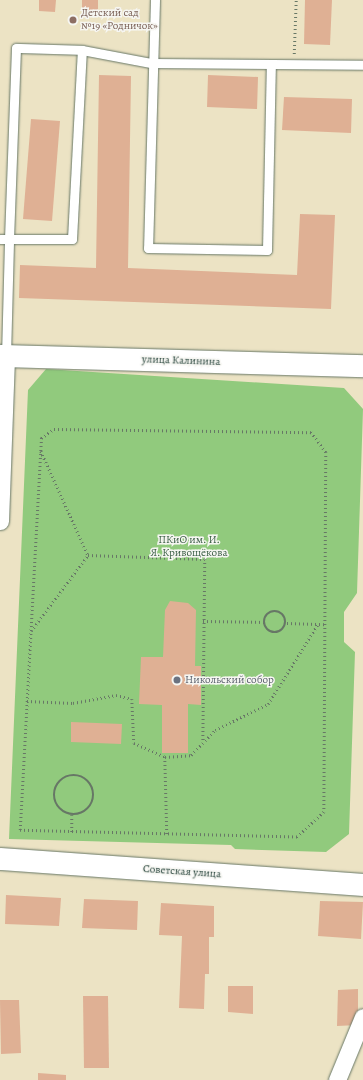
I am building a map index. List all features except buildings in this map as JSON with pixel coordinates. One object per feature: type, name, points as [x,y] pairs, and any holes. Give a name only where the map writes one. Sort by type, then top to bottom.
[{"type":"street","name":"улица Калинина","points":[[3,356],[363,366]]},
{"type":"street","points":[[0,521],[3,356]]},
{"type":"street","name":"Советская улица","points":[[0,859],[363,885]]},
{"type":"street","points":[[338,1080],[363,1017]]},
{"type":"lane","points":[[155,0],[151,62],[148,248],[268,250],[271,64]]},
{"type":"lane","points":[[3,356],[5,239],[16,48],[82,50],[151,62],[363,65]]},
{"type":"lane","points":[[5,239],[72,239],[82,50]]},
{"type":"path","points":[[294,64],[296,0]]},
{"type":"path","points":[[54,429],[312,432],[326,452],[324,812],[297,837],[20,830],[40,450],[41,438],[54,429]]},
{"type":"path","points":[[40,450],[88,555]]},
{"type":"path","points":[[88,555],[205,559],[203,742]]},
{"type":"path","points":[[31,631],[88,555]]},
{"type":"path","points":[[276,611],[284,615],[287,623],[281,633],[275,634],[265,628],[264,622],[268,614],[276,611]]},
{"type":"path","points":[[204,621],[264,622]]},
{"type":"path","points":[[287,623],[325,624]]},
{"type":"path","points":[[27,701],[73,703],[116,695],[132,699],[134,743],[165,757],[191,755],[215,730],[268,704],[318,624]]},
{"type":"path","points":[[165,757],[167,834]]},
{"type":"path","points":[[74,774],[82,776],[92,786],[93,800],[85,811],[72,815],[56,805],[54,791],[61,779],[74,774]]},
{"type":"path","points":[[72,815],[72,832]]},
{"type":"green space","name":"ПКиО им. И. Я. Кривощёкова","points":[[46,369],[344,388],[363,409],[357,593],[344,612],[344,642],[355,652],[349,834],[326,852],[235,849],[231,845],[9,839],[28,390]]},
{"type":"place","name":"Детский сад №19 «Родничок»","points":[[73,20]]},
{"type":"place","name":"Никольский собор","points":[[177,680]]}]
